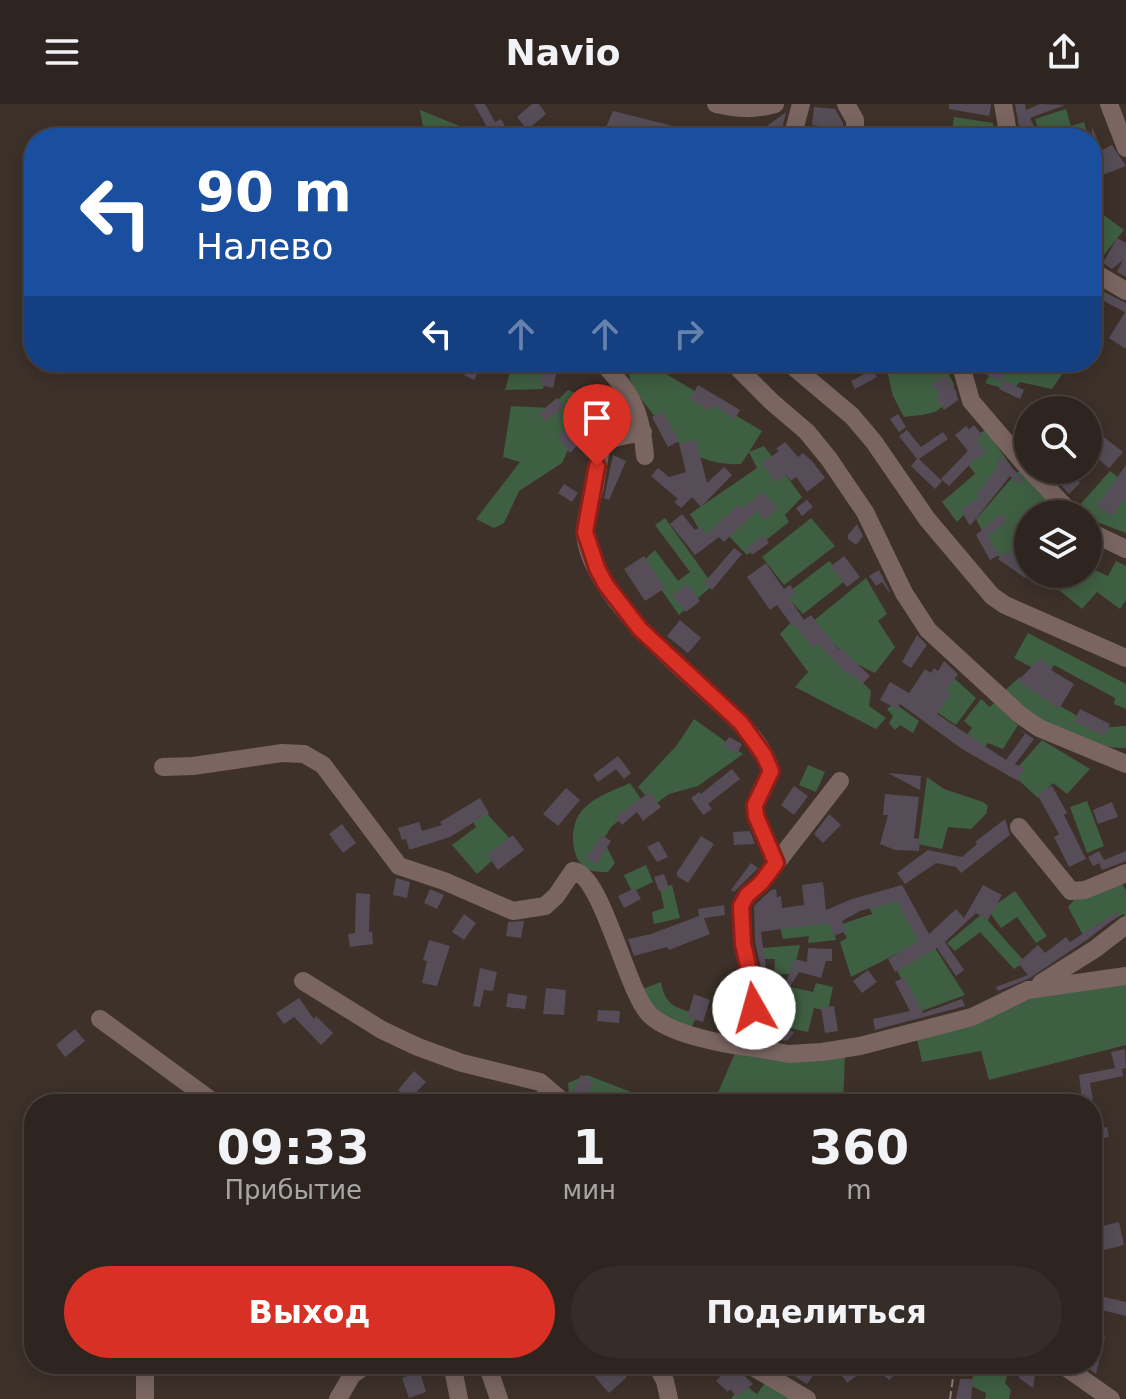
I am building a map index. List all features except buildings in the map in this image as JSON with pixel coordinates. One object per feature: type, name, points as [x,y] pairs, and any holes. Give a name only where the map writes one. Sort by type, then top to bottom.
[{"type":"street","points":[[716,104],[739,110],[775,104]]},
{"type":"street","points":[[795,128],[801,104]]},
{"type":"street","points":[[846,104],[855,120],[855,128]]},
{"type":"street","points":[[1003,104],[1007,128]]},
{"type":"street","points":[[1109,104],[1126,148]]},
{"type":"street","points":[[1102,277],[1126,291]]},
{"type":"street","points":[[610,372],[636,405],[645,456]]},
{"type":"street","points":[[742,372],[807,432],[829,459],[865,512],[904,593],[928,630],[1019,714],[1039,728],[1126,764]]},
{"type":"street","points":[[800,372],[852,416],[874,442],[927,519],[992,596],[1005,605],[1126,658]]},
{"type":"street","points":[[963,372],[971,401],[1014,451]]},
{"type":"street","points":[[643,432],[617,436],[603,446],[598,455],[585,532],[589,550],[606,585],[640,629],[741,723],[764,755],[771,771],[755,805],[756,816],[776,863]]},
{"type":"street","points":[[1043,484],[1059,500]]},
{"type":"street","points":[[1102,538],[1126,549]]},
{"type":"street","points":[[163,767],[193,766],[282,753],[304,754],[323,765],[399,866],[444,881],[513,911],[545,906],[573,871],[578,870],[593,891],[647,1013],[657,1021],[731,1046],[789,1054],[822,1052],[860,1046],[972,1017],[1028,990],[1095,949],[1126,925]]},
{"type":"street","points":[[755,1048],[750,1023],[755,996],[740,917],[744,899],[840,781]]},
{"type":"street","points":[[1019,827],[1071,891],[1085,890],[1126,873]]},
{"type":"street","points":[[1028,990],[1126,976]]},
{"type":"street","points":[[303,981],[382,1030],[418,1047],[462,1063],[540,1082],[554,1094]]},
{"type":"street","points":[[100,1019],[202,1094]]},
{"type":"street","points":[[145,1374],[145,1399]]},
{"type":"street","points":[[338,1399],[357,1374]]},
{"type":"street","points":[[357,1399],[360,1374]]},
{"type":"street","points":[[454,1374],[459,1399]]},
{"type":"street","points":[[490,1374],[499,1399]]},
{"type":"street","points":[[661,1374],[669,1399]]},
{"type":"street","points":[[765,1374],[807,1399]]},
{"type":"street","points":[[1075,1374],[1111,1399]]},
{"type":"path","points":[[950,1399],[954,1374]]},
{"type":"green space","points":[[1066,109],[1071,126],[1084,122],[1086,128],[1038,128],[1035,119]]},
{"type":"green space","points":[[420,110],[465,128],[425,128]]},
{"type":"green space","points":[[954,117],[993,123],[994,128],[952,128]]},
{"type":"green space","points":[[1102,214],[1124,230],[1102,257]]},
{"type":"green space","points":[[1102,291],[1109,295],[1102,304]]},
{"type":"green space","points":[[510,372],[546,372],[543,389],[505,390]]},
{"type":"green space","points":[[629,372],[663,372],[762,431],[741,464],[706,460],[681,445],[656,418]]},
{"type":"green space","points":[[887,372],[948,372],[954,385],[941,408],[930,413],[904,417],[893,396]]},
{"type":"green space","points":[[991,372],[1063,373],[1052,389],[1020,382],[1011,391],[985,383]]},
{"type":"green space","points":[[568,390],[581,395],[582,420],[562,463],[519,491],[504,523],[494,528],[476,519],[520,462],[503,457],[511,406],[550,408]]},
{"type":"green space","points":[[986,430],[1011,466],[957,522],[942,502],[975,474],[965,460],[970,438]]},
{"type":"green space","points":[[764,446],[802,497],[785,515],[789,522],[747,555],[721,528],[705,539],[690,514],[757,468],[749,452]]},
{"type":"green space","points":[[1110,471],[1126,483],[1126,533],[1102,524],[1102,500],[1084,500],[1102,484]]},
{"type":"green space","points":[[1014,475],[1014,484],[1036,484],[1051,500],[1014,500],[1014,563],[994,554],[976,519]]},
{"type":"green space","points":[[665,518],[713,585],[679,615],[642,562],[655,550],[678,581],[690,572],[655,525]]},
{"type":"green space","points":[[811,518],[835,546],[784,585],[762,557]]},
{"type":"green space","points":[[829,561],[846,580],[803,614],[785,595]]},
{"type":"green space","points":[[1116,561],[1126,566],[1126,600],[1120,609],[1097,592],[1082,609],[1057,588],[1102,588],[1102,573],[1108,576]]},
{"type":"green space","points":[[866,578],[887,614],[878,621],[895,647],[875,673],[851,661],[812,622]]},
{"type":"green space","points":[[797,616],[871,691],[869,706],[886,718],[876,729],[795,687],[808,672],[780,634]]},
{"type":"green space","points":[[1028,633],[1126,684],[1126,709],[1114,704],[1115,698],[1054,665],[1046,675],[1014,658]]},
{"type":"green space","points":[[1020,677],[1055,703],[1098,728],[1126,726],[1126,748],[1108,747],[1075,738],[1046,722],[1003,692]]},
{"type":"green space","points":[[954,678],[976,698],[956,725],[932,709]]},
{"type":"green space","points":[[981,699],[990,707],[994,703],[1018,725],[1003,749],[988,743],[982,750],[965,737],[972,728],[964,721]]},
{"type":"green space","points":[[894,703],[919,721],[913,733],[900,725],[895,730],[889,723],[893,716],[887,709]]},
{"type":"green space","points":[[694,719],[743,754],[698,786],[669,794],[654,805],[638,787],[677,745]]},
{"type":"green space","points":[[1042,740],[1090,769],[1067,794],[1053,783],[1038,798],[1012,774]]},
{"type":"green space","points":[[808,765],[825,772],[816,792],[799,785]]},
{"type":"green space","points":[[927,777],[944,789],[988,806],[986,814],[971,829],[948,827],[942,849],[918,844]]},
{"type":"green space","points":[[630,783],[643,802],[612,826],[603,840],[615,863],[608,872],[589,870],[578,860],[575,852],[573,836],[576,819],[590,803]]},
{"type":"green space","points":[[1087,801],[1104,846],[1087,853],[1070,807]]},
{"type":"green space","points":[[481,807],[513,842],[477,874],[452,845],[476,827],[470,817]]},
{"type":"green space","points":[[646,865],[653,882],[632,892],[624,875]]},
{"type":"green space","points":[[1120,879],[1126,891],[1126,917],[1123,914],[1084,937],[1068,907],[1078,895]]},
{"type":"green space","points":[[672,885],[680,918],[654,924],[652,912],[664,908],[660,888]]},
{"type":"green space","points":[[1015,891],[1047,936],[1036,943],[1017,917],[1001,928],[988,910]]},
{"type":"green space","points":[[899,895],[920,942],[851,977],[840,942],[847,938],[839,925],[872,914],[868,904]]},
{"type":"green space","points":[[982,914],[1025,962],[1014,969],[980,932],[955,951],[947,943]]},
{"type":"green space","points":[[778,920],[831,920],[836,940],[808,943],[809,936],[783,939]]},
{"type":"green space","points":[[800,945],[793,974],[774,974],[775,959],[760,959],[761,948]]},
{"type":"green space","points":[[935,948],[965,995],[919,1012],[896,969]]},
{"type":"green space","points":[[1126,979],[1126,1045],[989,1080],[981,1051],[922,1062],[916,1034],[996,1014],[1046,992]]},
{"type":"green space","points":[[661,982],[665,996],[673,1005],[698,1014],[691,1028],[658,1016],[640,990]]},
{"type":"green space","points":[[816,983],[833,987],[828,1011],[814,1008],[808,1032],[768,1023],[777,984],[813,992]]},
{"type":"green space","points":[[735,1053],[845,1055],[843,1094],[717,1094]]},
{"type":"green space","points":[[587,1075],[631,1092],[569,1094],[568,1083]]},
{"type":"green space","points":[[968,1374],[1007,1374],[1005,1383],[1011,1390],[1009,1399],[985,1399],[986,1393],[971,1386],[973,1376]]},
{"type":"green space","points":[[767,1380],[794,1399],[731,1399],[742,1383],[757,1394]]},
{"type":"route","points":[[597,466],[585,532],[589,550],[606,585],[640,629],[741,723],[764,755],[771,771],[755,805],[756,816],[776,863],[744,899],[740,917],[755,996],[754,1008]]}]
